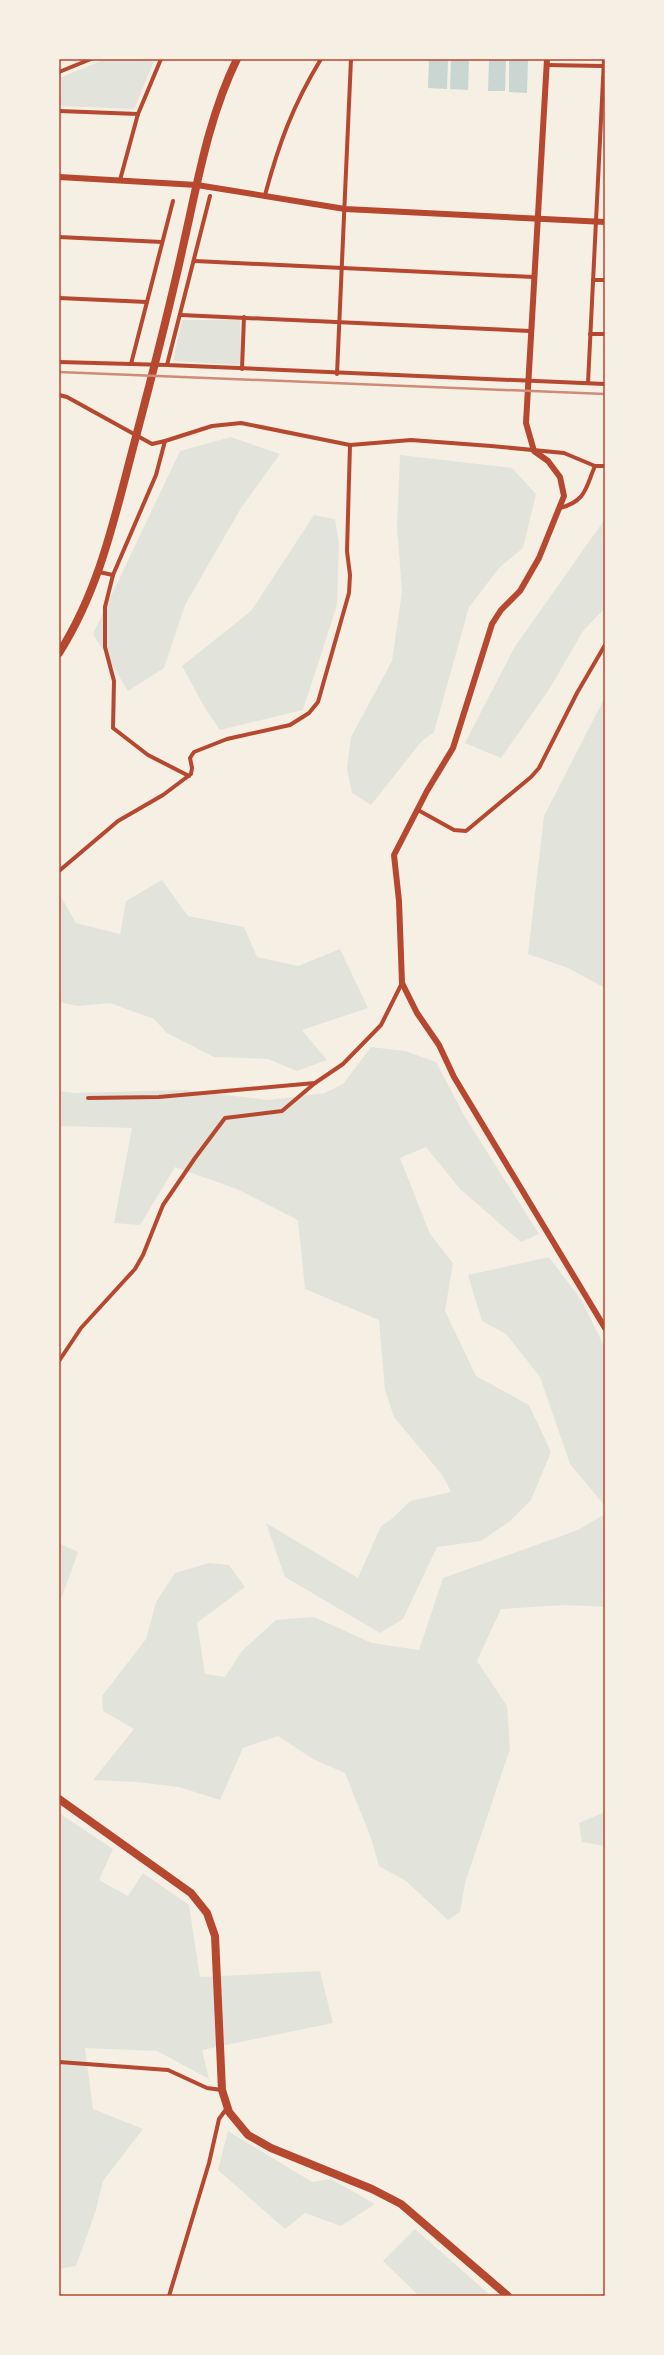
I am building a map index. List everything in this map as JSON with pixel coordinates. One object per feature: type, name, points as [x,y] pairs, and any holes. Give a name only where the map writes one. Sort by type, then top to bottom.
[{"type":"main road","points":[[59,653],[80,618],[99,572],[110,538],[170,306],[217,104],[237,59]]},
{"type":"main road","points":[[59,1799],[191,1893],[207,1912],[215,1936],[222,2090],[227,2108],[238,2125],[260,2142],[372,2189],[401,2204],[508,2296]]},
{"type":"street","points":[[59,72],[91,59]]},
{"type":"street","points":[[120,180],[138,114],[161,59]]},
{"type":"street","points":[[265,195],[283,133],[302,90],[321,59]]},
{"type":"street","points":[[337,374],[351,59]]},
{"type":"street","points":[[588,383],[604,59]]},
{"type":"street","points":[[603,66],[546,62],[526,423],[534,451],[548,461],[560,477],[564,496],[539,558],[520,591],[501,610],[492,624],[453,748],[427,791],[394,855],[399,901],[402,983],[417,1013],[439,1045],[454,1076],[605,1328]]},
{"type":"street","points":[[59,111],[138,114]]},
{"type":"street","points":[[599,164],[605,164]]},
{"type":"street","points":[[59,177],[197,185],[345,209],[537,220],[605,222]]},
{"type":"street","points":[[168,366],[210,196]]},
{"type":"street","points":[[131,364],[173,201]]},
{"type":"street","points":[[59,237],[162,242]]},
{"type":"street","points":[[195,261],[533,277]]},
{"type":"street","points":[[593,280],[605,280]]},
{"type":"street","points":[[59,298],[147,302]]},
{"type":"street","points":[[181,315],[339,321],[530,331]]},
{"type":"street","points":[[242,369],[244,318]]},
{"type":"street","points":[[590,334],[605,334]]},
{"type":"street","points":[[59,362],[605,384]]},
{"type":"street","points":[[59,395],[67,397],[152,444],[165,442],[212,426],[241,423],[350,445],[411,440],[564,453],[595,466],[605,466]]},
{"type":"street","points":[[165,442],[156,475],[112,575],[105,607],[105,647],[114,681],[113,728],[148,755],[189,776]]},
{"type":"street","points":[[59,871],[118,821],[189,776],[192,768],[190,758],[194,752],[227,739],[290,725],[309,713],[318,702],[349,593],[350,575],[347,551],[350,445]]},
{"type":"street","points":[[560,508],[571,506],[582,496],[594,474],[595,466]]},
{"type":"street","points":[[99,572],[112,575]]},
{"type":"street","points":[[418,810],[454,830],[466,830],[532,777],[539,768],[577,692],[605,645]]},
{"type":"street","points":[[59,1361],[81,1328],[135,1269],[143,1255],[163,1205],[195,1158],[225,1118],[282,1111],[315,1083],[343,1064],[381,1025],[402,983]]},
{"type":"street","points":[[88,1098],[159,1097],[315,1083]]},
{"type":"street","points":[[59,2062],[168,2070],[207,2088],[222,2090]]},
{"type":"street","points":[[169,2296],[209,2163],[219,2119],[227,2108]]},
{"type":"shaded area","points":[[106,59],[155,59],[134,109],[59,106],[59,78]]},
{"type":"shaded area","points":[[429,59],[448,59],[447,89],[428,88]]},
{"type":"shaded area","points":[[451,59],[469,59],[468,90],[450,89]]},
{"type":"shaded area","points":[[489,59],[506,59],[505,91],[488,91]]},
{"type":"shaded area","points":[[509,59],[528,59],[527,93],[509,92]]},
{"type":"shaded area","points":[[182,320],[240,320],[241,362],[239,365],[173,361]]},
{"type":"shaded area","points":[[231,437],[280,454],[241,508],[185,605],[164,668],[128,691],[93,634],[180,451]]},
{"type":"shaded area","points":[[400,455],[512,468],[536,494],[523,548],[500,567],[469,607],[434,732],[421,742],[371,805],[352,793],[347,769],[351,737],[392,661],[402,592],[397,527]]},
{"type":"shaded area","points":[[314,515],[335,519],[339,543],[337,605],[303,710],[220,730],[205,708],[182,666],[251,611]]},
{"type":"shaded area","points":[[605,519],[605,608],[583,631],[550,688],[501,758],[465,743],[514,648]]},
{"type":"shaded area","points":[[605,697],[605,988],[568,968],[528,954],[544,816]]},
{"type":"shaded area","points":[[162,880],[188,916],[244,927],[257,957],[298,966],[340,949],[368,1008],[302,1030],[327,1060],[297,1071],[268,1059],[214,1057],[167,1033],[154,1019],[110,1003],[78,1006],[59,1002],[59,893],[76,923],[120,934],[126,901]]},
{"type":"shaded area","points":[[371,1047],[405,1051],[436,1062],[465,1117],[539,1234],[521,1242],[460,1189],[426,1147],[400,1158],[430,1234],[453,1263],[445,1311],[476,1376],[529,1405],[551,1452],[531,1500],[510,1521],[481,1541],[437,1547],[403,1619],[380,1633],[285,1577],[266,1523],[358,1578],[381,1526],[393,1518],[410,1501],[451,1492],[443,1476],[394,1417],[385,1390],[379,1320],[305,1289],[298,1220],[237,1189],[175,1167],[140,1225],[114,1223],[132,1128],[59,1126],[59,1091],[74,1093],[185,1090],[269,1100],[325,1093],[343,1084]]},
{"type":"shaded area","points":[[549,1257],[582,1301],[605,1348],[605,1506],[570,1464],[540,1377],[506,1334],[482,1321],[468,1275]]},
{"type":"shaded area","points":[[605,1514],[605,1607],[567,1605],[501,1609],[477,1661],[507,1706],[510,1749],[465,1883],[460,1912],[448,1920],[406,1881],[379,1866],[371,1838],[345,1773],[313,1759],[278,1736],[243,1748],[220,1800],[179,1787],[137,1782],[93,1780],[134,1729],[103,1711],[102,1696],[146,1639],[156,1602],[175,1573],[209,1563],[229,1565],[245,1587],[197,1623],[205,1674],[225,1677],[242,1651],[276,1620],[314,1617],[372,1643],[419,1650],[443,1578],[578,1530]]},
{"type":"shaded area","points":[[59,1543],[78,1552],[59,1605]]},
{"type":"shaded area","points":[[605,1812],[605,1846],[582,1842],[579,1823]]},
{"type":"shaded area","points":[[59,1813],[113,1849],[99,1880],[128,1896],[143,1873],[189,1905],[200,1977],[320,1971],[333,2023],[202,2050],[209,2079],[157,2051],[85,2048],[93,2109],[143,2129],[103,2181],[96,2210],[76,2266],[59,2269]]},
{"type":"shaded area","points":[[228,2131],[312,2182],[331,2179],[375,2204],[341,2226],[305,2213],[285,2229],[218,2170]]},
{"type":"shaded area","points":[[415,2229],[491,2296],[419,2296],[383,2261]]},
{"type":"railway","points":[[59,372],[605,394]]}]
